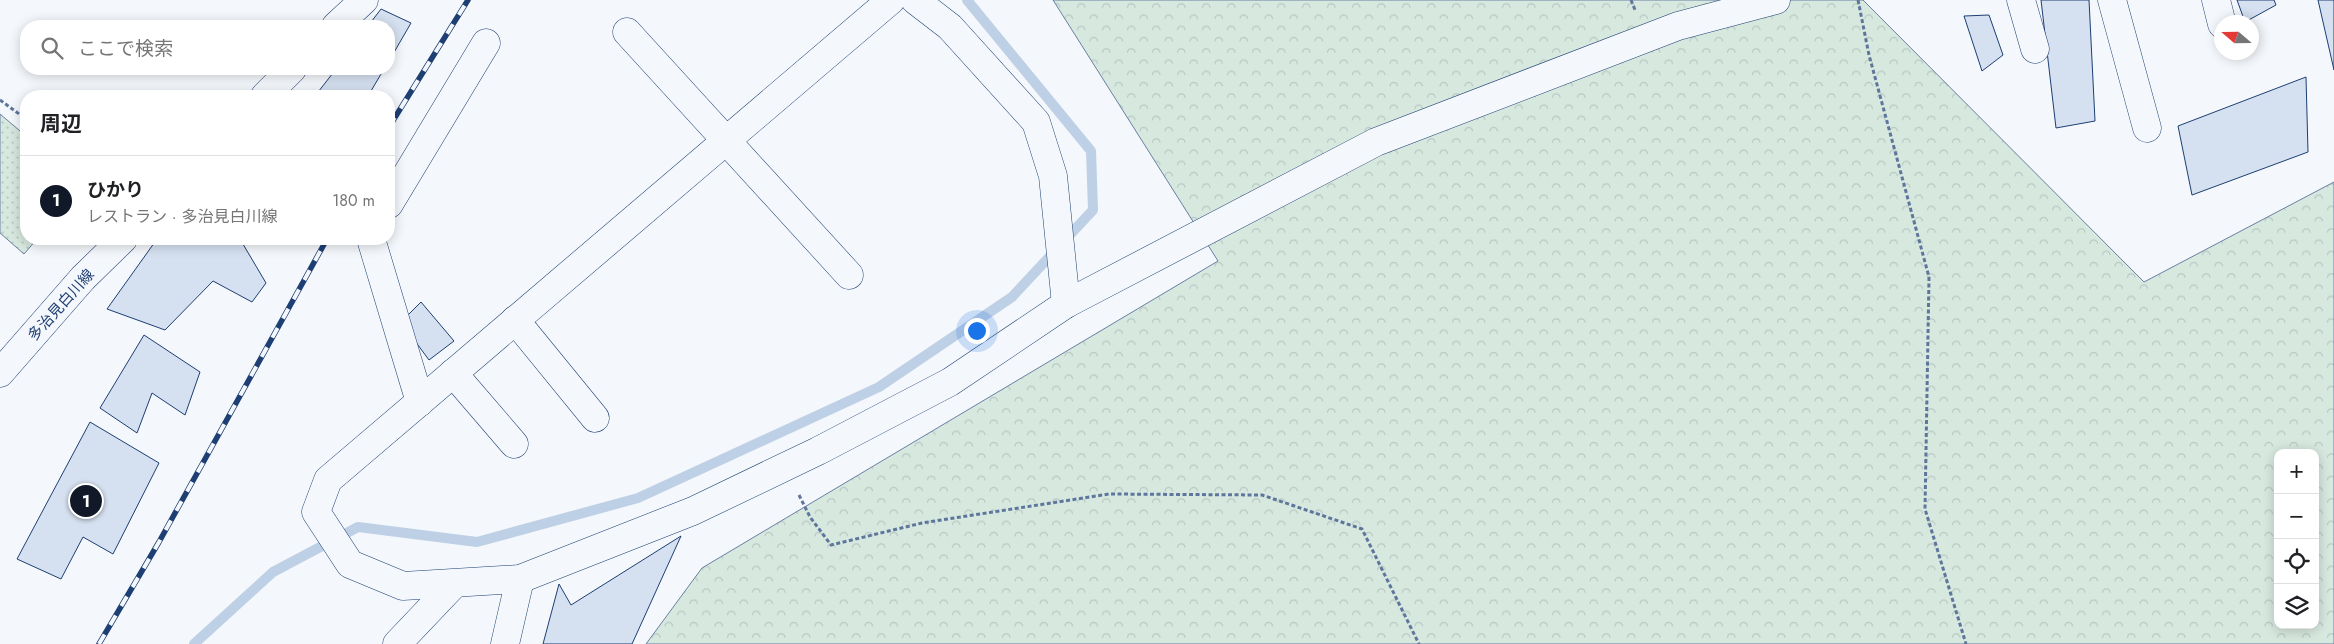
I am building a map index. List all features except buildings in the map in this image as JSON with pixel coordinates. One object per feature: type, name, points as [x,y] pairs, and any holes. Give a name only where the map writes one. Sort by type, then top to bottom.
[{"type":"street","points":[[342,20],[364,0]]},
{"type":"street","points":[[891,0],[328,480],[316,512],[350,564],[403,586],[520,579],[693,511],[785,468],[950,382],[1066,304],[1376,142],[1678,26],[1776,0]]},
{"type":"street","points":[[915,0],[950,27],[1036,122],[1053,176],[1066,304]]},
{"type":"street","points":[[2021,0],[2035,50]]},
{"type":"street","points":[[2112,0],[2147,128]]},
{"type":"street","points":[[2216,0],[2220,15]]},
{"type":"street","points":[[627,32],[849,275]]},
{"type":"street","points":[[395,194],[486,43]]},
{"type":"street","points":[[271,90],[286,75]]},
{"type":"street","name":"多治見白川線","points":[[0,373],[83,278],[117,245]]},
{"type":"street","points":[[373,245],[420,402]]},
{"type":"street","points":[[515,320],[595,418]]},
{"type":"street","points":[[454,373],[514,444]]},
{"type":"street","points":[[505,644],[520,579]]},
{"type":"street","points":[[397,644],[454,584]]},
{"type":"path","points":[[1858,0],[1868,56],[1929,277],[1925,509],[1966,644]]},
{"type":"path","points":[[0,100],[20,115]]},
{"type":"path","points":[[785,468],[810,517],[831,545],[922,523],[1109,494],[1262,495],[1362,528],[1419,644]]},
{"type":"green space","points":[[1053,0],[1863,0],[2144,282],[2334,182],[2334,644],[646,644],[702,568],[1218,261]]},
{"type":"green space","points":[[0,114],[20,131],[20,245],[32,245],[24,254],[0,233]]},
{"type":"waterway","points":[[194,644],[273,572],[358,527],[477,542],[638,498],[879,387],[1012,297],[1093,210],[1091,151],[967,0]]},
{"type":"railway","points":[[395,117],[468,0]]},
{"type":"railway","points":[[99,644],[159,542],[324,245]]},
{"type":"place","name":"ひかり","points":[[86,501]]}]
